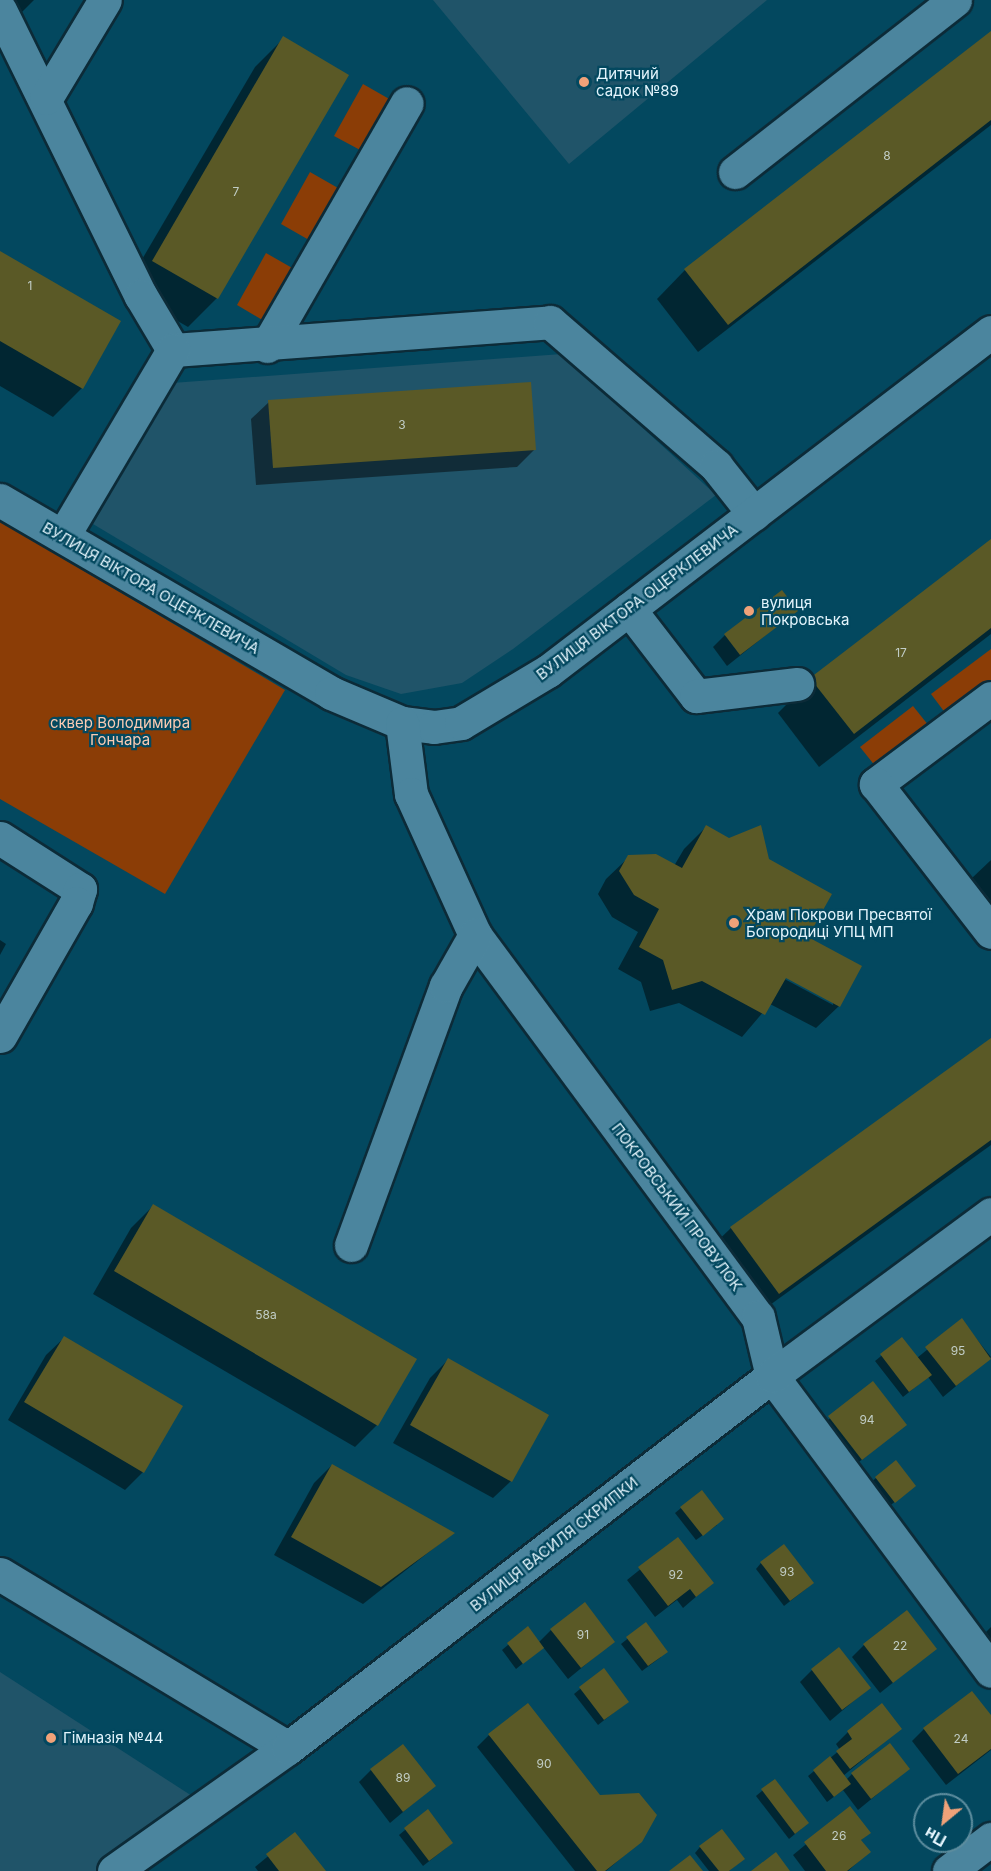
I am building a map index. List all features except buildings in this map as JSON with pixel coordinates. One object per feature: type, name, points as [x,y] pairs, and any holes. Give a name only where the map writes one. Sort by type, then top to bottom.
[{"type":"street","points":[[46,98],[105,0]]},
{"type":"street","points":[[735,172],[955,0]]},
{"type":"street","points":[[0,10],[46,98],[141,296],[173,350]]},
{"type":"street","points":[[267,346],[407,103]]},
{"type":"street","points":[[173,350],[267,346],[550,322],[716,466],[754,514]]},
{"type":"street","name":"ВУЛИЦЯ ВІКТОРА ОЦЕРКЛЕВИЧА","points":[[0,500],[331,693],[402,723],[434,727],[461,723],[548,671],[991,332]]},
{"type":"street","points":[[63,536],[173,350]]},
{"type":"street","points":[[629,609],[696,696],[797,684]]},
{"type":"street","points":[[991,698],[876,784],[991,932]]},
{"type":"street","name":"ПОКРОВСЬКИЙ ПРОВУЛОК","points":[[402,723],[411,794],[475,935],[758,1317],[772,1376],[991,1671]]},
{"type":"street","points":[[0,838],[80,889],[76,903],[0,1036]]},
{"type":"street","points":[[351,1245],[446,986],[475,935]]},
{"type":"street","name":"ВУЛИЦЯ ВАСИЛЯ СКРИПКИ","points":[[114,1871],[288,1748],[772,1376],[991,1214]]},
{"type":"street","points":[[0,1574],[288,1748]]},
{"type":"street","points":[[949,1871],[991,1839]]},
{"type":"shaded area","name":"Дитячий садок №89","points":[[433,0],[767,0],[569,164]]},
{"type":"shaded area","points":[[562,354],[716,495],[513,649],[462,683],[401,694],[346,675],[93,524],[172,383]]},
{"type":"shaded area","name":"Гімназія №44","points":[[0,1672],[206,1805],[114,1871],[0,1871]]},
{"type":"green space","points":[[363,84],[391,100],[362,151],[334,136]]},
{"type":"green space","points":[[310,172],[338,188],[309,240],[281,224]]},
{"type":"green space","points":[[266,253],[294,269],[264,321],[237,305]]},
{"type":"green space","name":"сквер Володимира Гончара","points":[[0,521],[285,690],[165,894],[0,799]]},
{"type":"green space","points":[[991,649],[991,680],[946,714],[931,694]]},
{"type":"green space","points":[[913,706],[929,726],[876,767],[860,747]]},
{"type":"place","name":"Дитячий садок №89","points":[[584,82]]},
{"type":"place","name":"вулиця Покровська","points":[[749,611]]},
{"type":"place","name":"Храм Покрови Пресвятої Богородиці УПЦ МП","points":[[734,923]]},
{"type":"place","name":"Гімназія №44","points":[[51,1738]]}]
